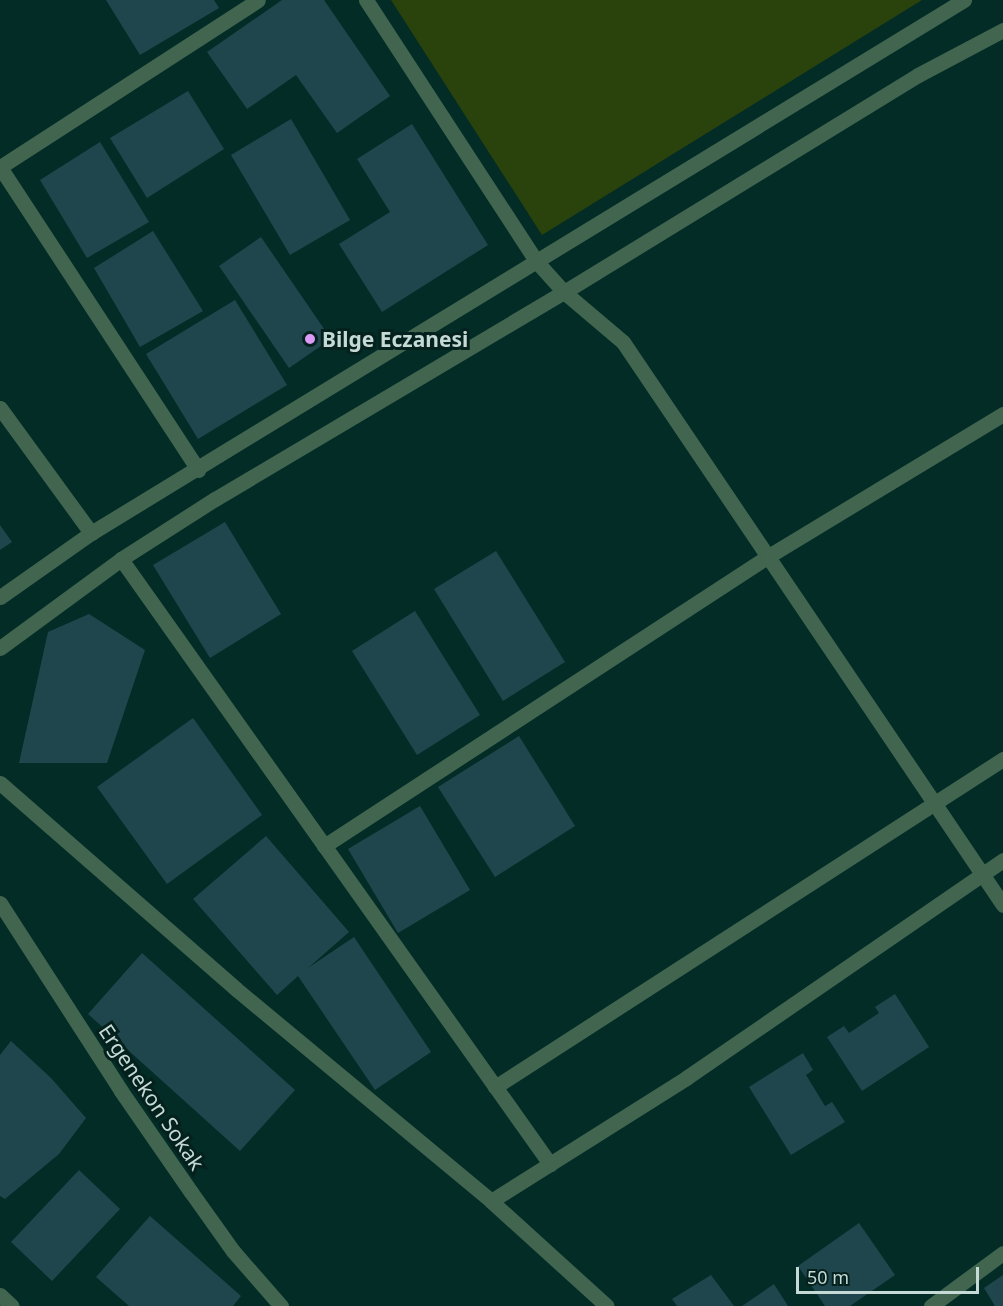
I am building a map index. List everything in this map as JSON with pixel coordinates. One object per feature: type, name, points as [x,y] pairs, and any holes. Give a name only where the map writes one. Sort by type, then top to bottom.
[{"type":"street","points":[[198,470],[0,167],[258,0]]},
{"type":"street","points":[[366,0],[536,261],[564,292],[623,342],[1003,905]]},
{"type":"street","points":[[0,597],[91,533],[198,470],[964,0]]},
{"type":"street","points":[[0,648],[121,560],[215,499],[564,292],[918,75],[1003,30]]},
{"type":"street","points":[[0,408],[91,533]]},
{"type":"street","points":[[324,846],[767,557],[1003,414]]},
{"type":"street","points":[[121,560],[550,1164]]},
{"type":"street","points":[[495,1087],[1003,759]]},
{"type":"street","points":[[0,783],[236,989],[491,1201],[607,1306]]},
{"type":"street","points":[[491,1201],[686,1078],[1003,860]]},
{"type":"street","name":"Ergenekon Sokak","points":[[0,903],[121,1091],[184,1183],[233,1251],[281,1306]]},
{"type":"street","points":[[931,1306],[1003,1253]]},
{"type":"street","points":[[0,1295],[12,1306]]},
{"type":"green space","points":[[391,0],[922,0],[542,235]]},
{"type":"building","points":[[106,0],[214,0],[219,8],[140,55]]},
{"type":"building","points":[[282,0],[324,0],[390,96],[337,133],[296,75],[247,109],[207,52]]},
{"type":"building","points":[[188,91],[224,149],[147,198],[110,138]]},
{"type":"building","points":[[291,119],[350,220],[290,255],[231,155]]},
{"type":"building","points":[[412,124],[488,245],[382,312],[339,244],[390,212],[357,159]]},
{"type":"building","points":[[100,142],[149,222],[87,258],[40,180]]},
{"type":"building","points":[[153,231],[203,311],[140,347],[94,268]]},
{"type":"building","points":[[261,237],[331,339],[289,368],[219,266]]},
{"type":"building","points":[[235,300],[287,385],[198,439],[146,354]]},
{"type":"building","points":[[225,522],[281,614],[210,658],[153,565]]},
{"type":"building","points":[[0,525],[12,542],[0,550]]},
{"type":"building","points":[[496,551],[565,662],[503,701],[434,589]]},
{"type":"building","points":[[415,611],[480,715],[417,755],[352,651]]},
{"type":"building","points":[[89,614],[145,650],[107,763],[19,763],[48,632]]},
{"type":"building","points":[[193,718],[262,815],[167,884],[97,787]]},
{"type":"building","points":[[519,736],[575,826],[495,877],[438,787]]},
{"type":"building","points":[[420,806],[470,890],[398,933],[348,849]]},
{"type":"building","points":[[266,836],[349,932],[308,968],[354,937],[431,1052],[375,1090],[298,976],[277,995],[193,899]]},
{"type":"building","points":[[142,953],[295,1090],[240,1151],[88,1014]]},
{"type":"building","points":[[895,994],[929,1047],[862,1091],[827,1037],[844,1026],[849,1033],[879,1013],[875,1007]]},
{"type":"building","points":[[11,1041],[51,1078],[86,1118],[59,1154],[5,1199],[0,1196],[0,1055]]},
{"type":"building","points":[[803,1053],[813,1070],[806,1075],[825,1106],[832,1102],[845,1122],[791,1155],[749,1087]]},
{"type":"building","points":[[79,1170],[120,1209],[52,1281],[11,1242]]},
{"type":"building","points":[[150,1216],[241,1296],[233,1306],[129,1306],[96,1277]]},
{"type":"building","points":[[859,1223],[895,1275],[850,1306],[825,1306],[798,1266]]},
{"type":"building","points":[[711,1275],[734,1306],[677,1306],[672,1299]]},
{"type":"building","points":[[1003,1275],[1003,1306],[995,1306],[984,1288]]},
{"type":"building","points":[[774,1284],[788,1306],[742,1306]]},
{"type":"place","name":"Bilge Eczanesi","points":[[310,339]]}]
